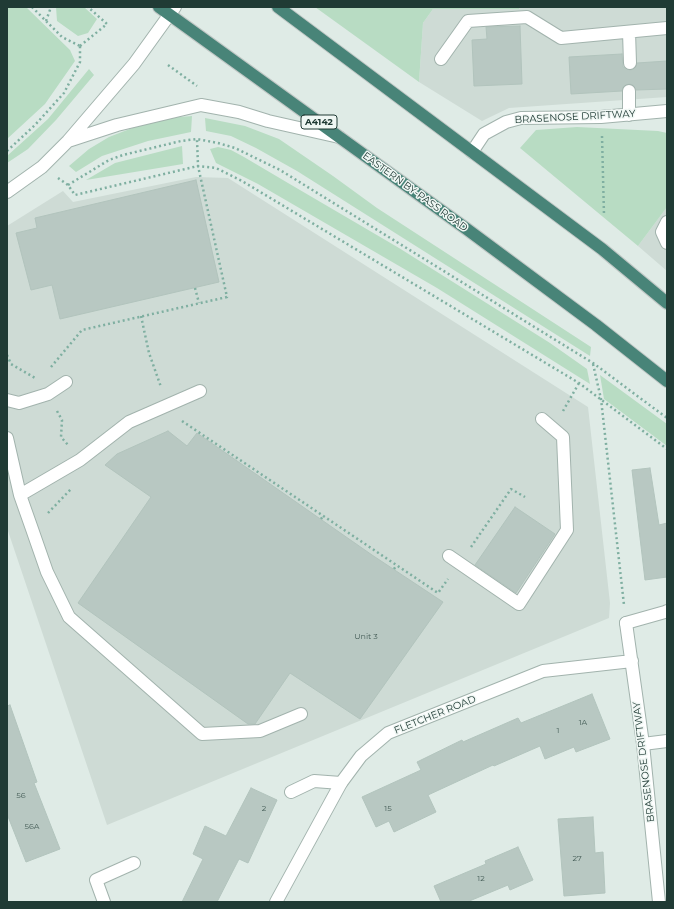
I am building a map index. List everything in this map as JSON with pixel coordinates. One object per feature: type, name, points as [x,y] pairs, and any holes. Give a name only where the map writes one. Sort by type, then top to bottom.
[{"type":"highway","name":"EASTERN BY-PASS ROAD","points":[[159,7],[172,11],[339,137],[590,320],[667,381]]},
{"type":"highway","points":[[278,7],[602,249],[667,303]]},
{"type":"street","points":[[7,192],[42,167],[68,141],[134,64],[172,11]]},
{"type":"street","points":[[441,59],[468,21],[527,16],[561,38],[667,28]]},
{"type":"street","points":[[629,32],[630,64]]},
{"type":"street","points":[[629,91],[629,115]]},
{"type":"street","points":[[68,141],[117,125],[201,105],[239,112],[268,121],[339,137]]},
{"type":"street","name":"BRASENOSE DRIFTWAY","points":[[472,152],[484,134],[506,122],[521,118],[629,115],[667,111]]},
{"type":"street","points":[[667,222],[662,232],[667,244]]},
{"type":"street","points":[[7,400],[19,403],[48,394],[66,382]]},
{"type":"street","points":[[20,495],[80,460],[129,422],[200,391]]},
{"type":"street","points":[[449,556],[519,604],[567,530],[563,437],[542,419]]},
{"type":"street","points":[[7,438],[20,495],[47,572],[69,617],[202,734],[260,731],[301,714]]},
{"type":"street","points":[[626,623],[667,611]]},
{"type":"street","name":"BRASENOSE DRIFTWAY","points":[[626,623],[643,744],[659,902]]},
{"type":"street","name":"FLETCHER ROAD","points":[[276,902],[341,783],[361,756],[388,733],[543,671],[632,661]]},
{"type":"street","points":[[643,744],[667,741]]},
{"type":"street","points":[[291,792],[314,781],[341,783]]},
{"type":"street","points":[[104,902],[96,880],[134,863]]},
{"type":"path","points":[[32,7],[62,37],[80,46]]},
{"type":"path","points":[[46,22],[51,7]]},
{"type":"path","points":[[80,46],[107,24],[88,7]]},
{"type":"path","points":[[7,151],[35,125],[64,93],[80,62],[80,46]]},
{"type":"path","points":[[168,65],[197,86]]},
{"type":"path","points":[[601,116],[604,165],[604,215]]},
{"type":"path","points":[[7,356],[11,364],[36,378],[40,377],[44,375],[82,330],[227,297],[198,166],[197,139]]},
{"type":"path","points":[[667,418],[593,363],[280,170],[235,148],[197,139],[181,141],[109,160],[68,185],[75,195],[198,166],[216,168],[242,181],[579,383],[667,449]]},
{"type":"path","points":[[194,288],[199,303]]},
{"type":"path","points":[[141,316],[149,353],[167,406],[174,416],[438,593],[511,489],[525,497]]},
{"type":"path","points":[[593,363],[601,399],[626,623]]},
{"type":"path","points":[[40,377],[62,420],[61,437],[80,460]]},
{"type":"path","points":[[552,428],[579,383]]},
{"type":"shaded area","points":[[519,7],[667,7],[667,97],[509,108],[482,121],[419,82],[423,23],[433,9],[518,9]]},
{"type":"shaded area","points":[[196,177],[228,178],[588,407],[610,603],[609,618],[107,825],[7,528],[7,226],[63,191],[73,202]]},
{"type":"shaded area","points":[[667,207],[667,271],[638,246]]},
{"type":"green space","points":[[7,7],[26,7],[70,50],[75,61],[45,104],[7,139]]},
{"type":"green space","points":[[56,7],[84,7],[97,19],[88,33],[78,36],[57,21]]},
{"type":"green space","points":[[315,7],[519,7],[519,9],[433,9],[423,23],[419,82]]},
{"type":"green space","points":[[89,69],[94,75],[56,120],[28,149],[7,163],[7,156],[48,119]]},
{"type":"green space","points":[[192,116],[191,132],[148,141],[102,156],[76,172],[69,166],[89,149],[109,137],[140,125],[168,118]]},
{"type":"green space","points":[[205,118],[245,126],[279,139],[377,208],[591,347],[590,356],[297,171],[231,136],[206,131]]},
{"type":"green space","points":[[577,127],[658,131],[667,133],[667,207],[638,246],[520,148],[536,130]]},
{"type":"green space","points":[[182,146],[183,164],[86,180],[115,163]]},
{"type":"green space","points":[[218,147],[231,150],[244,157],[399,248],[550,343],[587,369],[590,384],[437,288],[258,184],[216,163],[210,149]]},
{"type":"green space","points":[[600,375],[667,424],[667,446],[604,399]]},
{"type":"building","points":[[520,26],[522,84],[474,86],[472,40],[487,39],[486,27]]},
{"type":"building","points":[[622,54],[623,67],[630,70],[634,69],[637,63],[667,61],[667,89],[636,90],[633,85],[629,84],[623,87],[622,91],[571,94],[569,57]]},
{"type":"building","points":[[196,180],[219,282],[60,319],[52,285],[31,290],[16,233],[37,228],[35,218]]},
{"type":"building","points":[[168,431],[187,446],[197,433],[372,555],[443,602],[360,719],[290,673],[255,724],[248,724],[78,603],[151,497],[105,465],[117,454]]},
{"type":"building","points":[[650,468],[659,525],[667,523],[667,577],[645,580],[632,470]]},
{"type":"building","points":[[515,507],[555,534],[516,593],[475,565]]},
{"type":"building","points":[[592,694],[610,739],[576,752],[574,747],[545,759],[540,746],[494,766],[493,765],[428,795],[436,812],[394,832],[389,821],[376,827],[362,797],[421,770],[417,762],[462,740],[463,742],[518,718],[521,723]]},
{"type":"building","points":[[10,705],[37,782],[34,783],[60,849],[26,862],[7,814],[7,706]]},
{"type":"building","points":[[251,788],[277,800],[248,863],[239,859],[217,902],[182,902],[203,859],[193,854],[205,826],[226,836]]},
{"type":"building","points":[[593,817],[595,853],[603,852],[605,893],[564,896],[558,819]]},
{"type":"building","points":[[518,847],[533,880],[510,890],[508,885],[467,902],[441,902],[434,886],[486,864],[485,861]]}]
